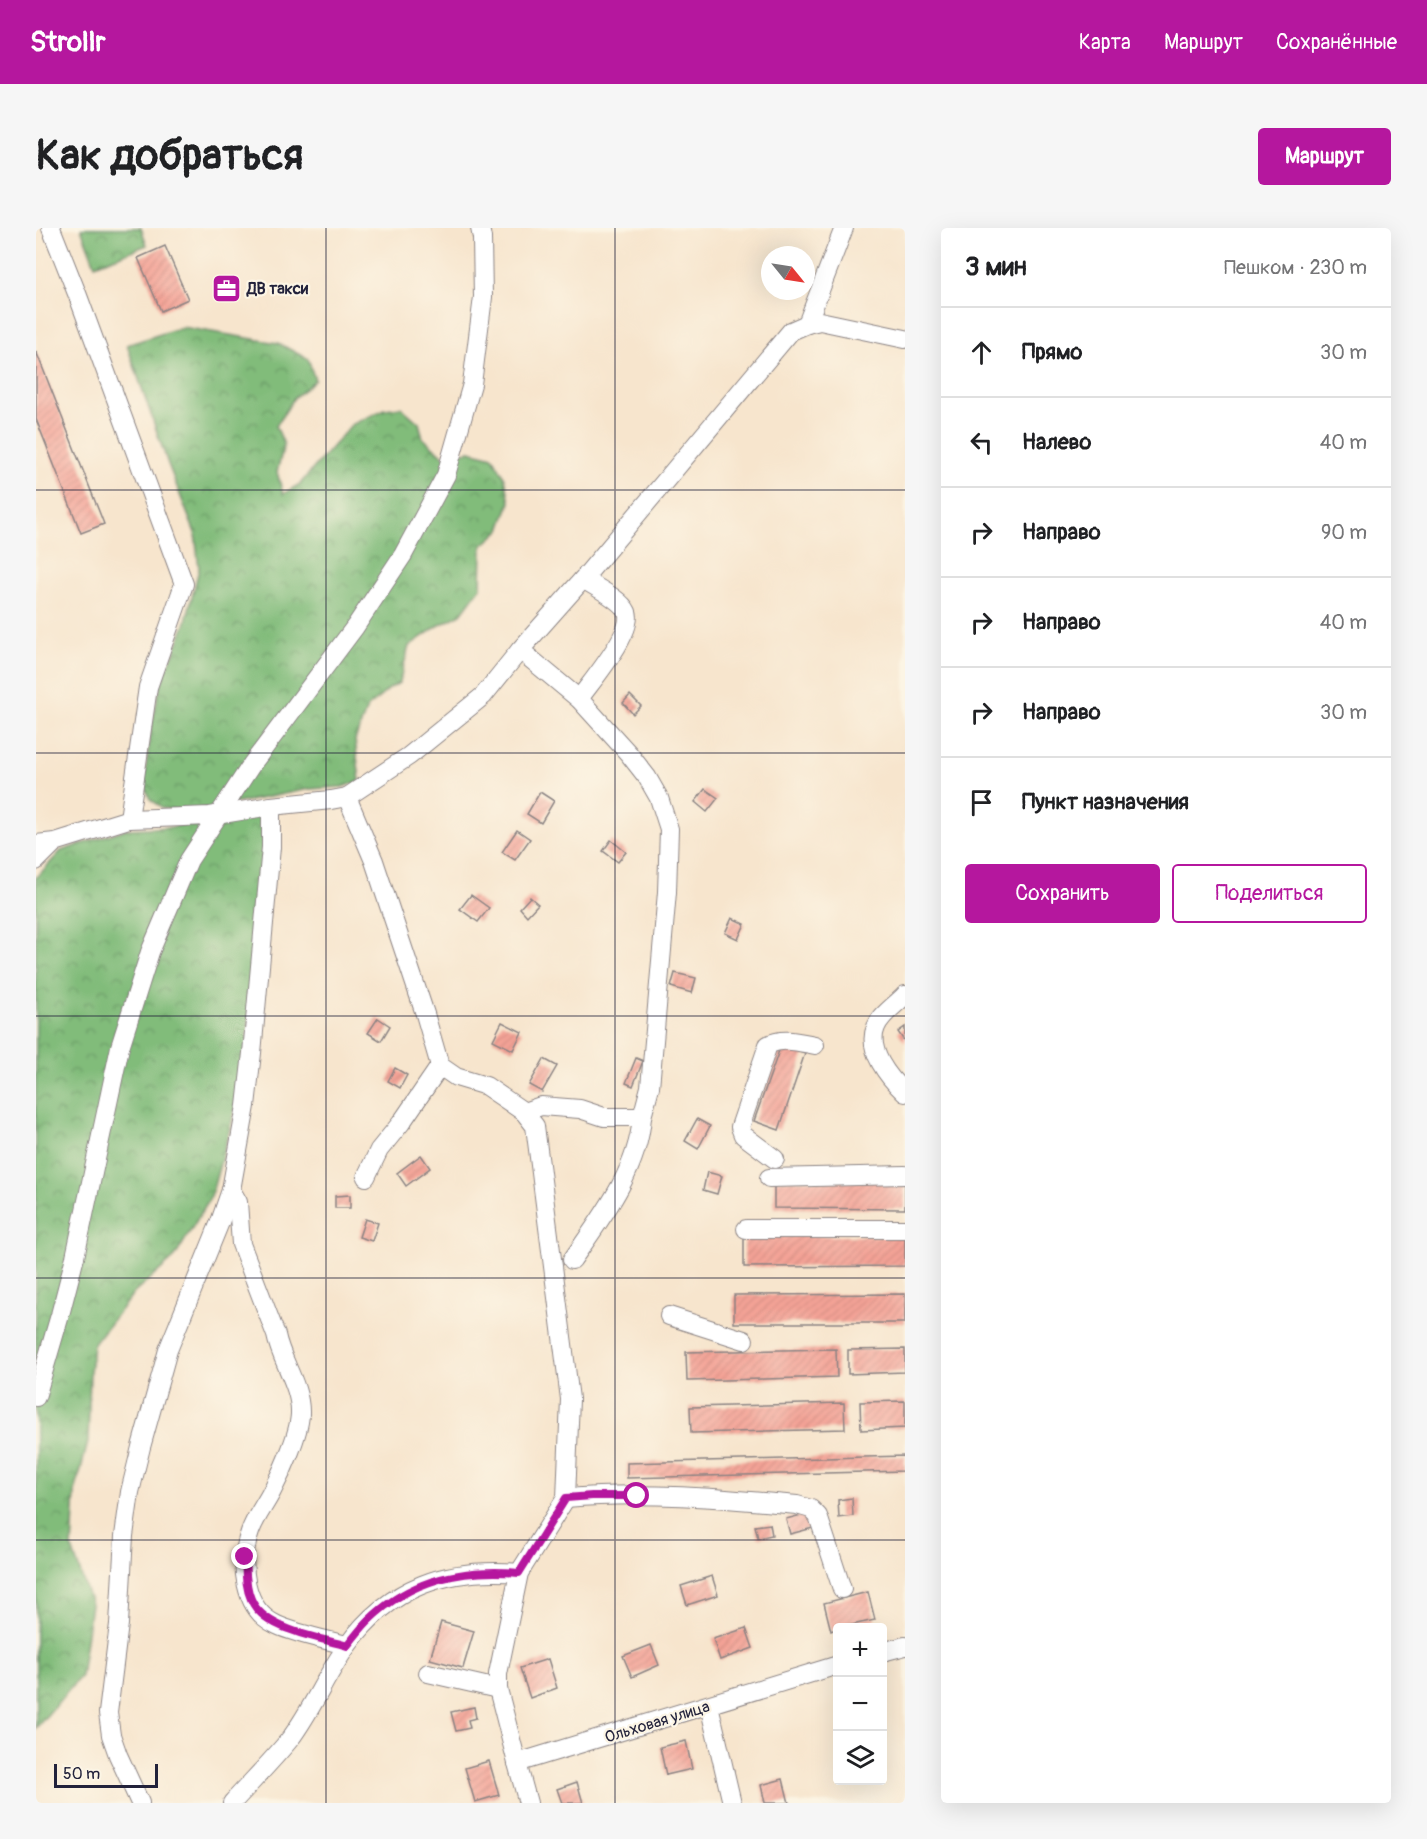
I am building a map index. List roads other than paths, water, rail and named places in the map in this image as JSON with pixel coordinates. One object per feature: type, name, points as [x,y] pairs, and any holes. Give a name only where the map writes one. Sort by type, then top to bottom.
[{"type":"street","points":[[51,228],[184,584],[148,687],[129,819]]},
{"type":"street","points":[[36,1397],[75,1257],[120,1047],[136,992],[167,908],[189,860],[252,764],[355,627],[403,555],[446,475],[472,384],[483,297],[480,228]]},
{"type":"street","points":[[807,324],[844,228]]},
{"type":"street","points":[[36,844],[55,842],[129,819],[219,814],[347,797],[409,756],[483,696],[791,331],[820,321],[905,339]]},
{"type":"street","points":[[579,699],[624,636],[629,624],[628,614],[623,605],[583,579]]},
{"type":"street","points":[[520,650],[579,699],[610,731],[647,777],[659,798],[669,829],[667,892],[650,1087],[642,1117],[641,1131],[614,1200],[572,1260]]},
{"type":"street","points":[[347,797],[374,861],[440,1066],[456,1077],[486,1086],[524,1112],[535,1126],[570,1399],[566,1498],[519,1573],[498,1674],[498,1689],[528,1803]]},
{"type":"street","points":[[140,1803],[111,1736],[108,1713],[114,1674],[124,1536],[130,1492],[168,1350],[231,1190],[246,1106],[252,1053],[271,847],[271,806]]},
{"type":"street","points":[[36,861],[55,842]]},
{"type":"street","points":[[905,995],[876,1025],[873,1039],[877,1057],[894,1082],[905,1093]]},
{"type":"street","points":[[775,1159],[741,1132],[768,1045],[782,1040],[815,1045]]},
{"type":"street","points":[[366,1177],[379,1150],[401,1123],[440,1066]]},
{"type":"street","points":[[524,1112],[541,1106],[580,1109],[604,1116],[642,1117]]},
{"type":"street","points":[[769,1178],[905,1175]]},
{"type":"street","points":[[231,1190],[238,1202],[241,1244],[298,1394],[300,1413],[296,1434],[283,1466],[250,1532],[245,1557],[246,1582],[251,1600],[263,1616],[276,1624],[347,1646]]},
{"type":"street","points":[[746,1229],[905,1229]]},
{"type":"street","points":[[669,1316],[744,1340]]},
{"type":"street","points":[[566,1498],[683,1496],[797,1504],[811,1509],[818,1516],[842,1589]]},
{"type":"street","points":[[232,1803],[290,1738],[347,1646],[369,1620],[395,1598],[430,1580],[464,1573],[498,1571],[519,1573]]},
{"type":"street","points":[[887,1651],[905,1646]]},
{"type":"street","name":"Ольховая улица","points":[[517,1763],[833,1666]]},
{"type":"street","points":[[428,1673],[498,1689]]},
{"type":"street","points":[[709,1705],[732,1803]]},
{"type":"place","name":"ДВ такси","points":[[226,288]]}]
